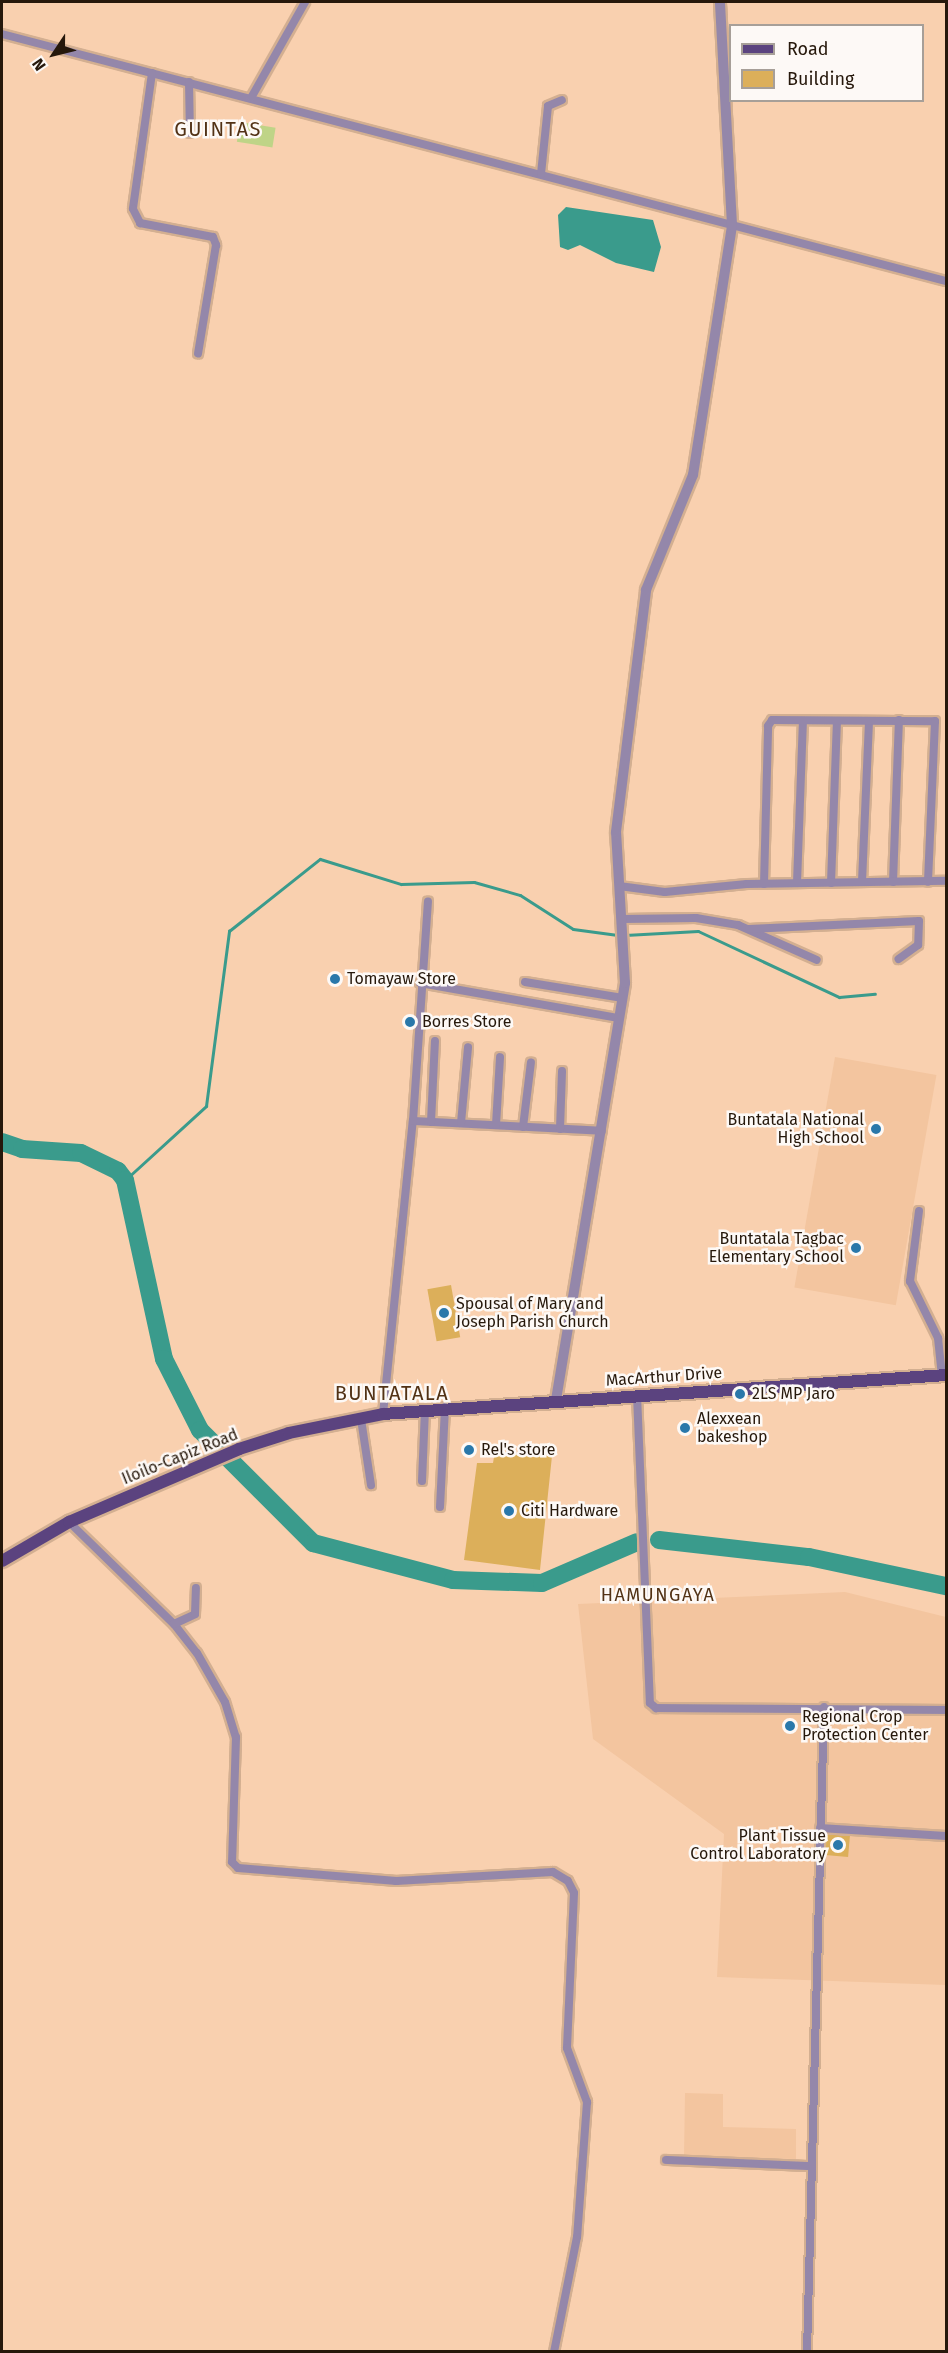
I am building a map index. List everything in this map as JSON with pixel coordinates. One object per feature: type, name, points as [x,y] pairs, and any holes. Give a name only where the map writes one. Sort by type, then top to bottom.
[{"type":"main road","name":"MacArthur Drive","points":[[383,1414],[445,1407],[944,1375]]},
{"type":"main road","name":"Iloilo-Capiz Road","points":[[2,1561],[69,1522],[239,1449],[289,1433],[383,1414]]},
{"type":"street","points":[[251,98],[305,2]]},
{"type":"street","points":[[556,1400],[602,1131],[622,998],[625,951],[616,832],[646,590],[693,475],[732,225],[720,2]]},
{"type":"street","points":[[2,34],[946,281]]},
{"type":"street","points":[[152,73],[133,209],[140,223],[213,237],[216,245],[198,354]]},
{"type":"street","points":[[189,82],[190,133]]},
{"type":"street","points":[[541,174],[548,106],[562,100]]},
{"type":"street","points":[[764,884],[768,726],[772,720],[803,722],[899,720],[937,723],[928,882]]},
{"type":"street","points":[[862,882],[869,720]]},
{"type":"street","points":[[893,882],[899,720]]},
{"type":"street","points":[[831,883],[837,721]]},
{"type":"street","points":[[797,883],[803,722]]},
{"type":"street","points":[[619,886],[665,892],[764,884],[946,881]]},
{"type":"street","points":[[383,1414],[413,1121],[420,983],[428,902]]},
{"type":"street","points":[[623,923],[696,918],[749,929],[817,960]]},
{"type":"street","points":[[749,929],[919,921],[918,945],[899,959]]},
{"type":"street","points":[[525,982],[622,998]]},
{"type":"street","points":[[420,983],[619,1018]]},
{"type":"street","points":[[431,1122],[435,1041]]},
{"type":"street","points":[[461,1123],[468,1047]]},
{"type":"street","points":[[496,1125],[500,1057]]},
{"type":"street","points":[[523,1127],[531,1062]]},
{"type":"street","points":[[561,1129],[562,1071]]},
{"type":"street","points":[[413,1121],[602,1131]]},
{"type":"street","points":[[920,1211],[910,1281],[938,1338],[944,1375]]},
{"type":"street","points":[[637,1395],[650,1703],[656,1708],[824,1707],[946,1710]]},
{"type":"street","points":[[440,1507],[445,1407]]},
{"type":"street","points":[[422,1481],[425,1409]]},
{"type":"street","points":[[361,1419],[371,1485]]},
{"type":"street","points":[[69,1522],[174,1624],[197,1653],[232,1722],[232,1862],[238,1868],[396,1881],[553,1872],[568,1881],[574,1893],[567,2048],[587,2102],[577,2237],[554,2352]]},
{"type":"street","points":[[174,1624],[195,1614],[196,1588]]},
{"type":"street","points":[[807,2352],[809,2166],[824,1707]]},
{"type":"street","points":[[820,1828],[946,1836]]},
{"type":"street","points":[[666,2160],[809,2166]]},
{"type":"shaded area","points":[[835,1057],[936,1075],[896,1305],[794,1287]]},
{"type":"shaded area","points":[[845,1592],[946,1617],[946,1985],[717,1977],[724,1834],[593,1739],[578,1604]]},
{"type":"shaded area","points":[[685,2093],[723,2094],[723,2127],[796,2129],[796,2159],[684,2157]]},
{"type":"green space","points":[[240,122],[276,128],[272,147],[237,142]]},
{"type":"water","points":[[566,207],[653,220],[661,247],[654,272],[616,263],[580,245],[568,250],[560,247],[558,215]]},
{"type":"building","name":"Spousal of Mary and Joseph Parish Church","points":[[451,1285],[460,1337],[437,1341],[427,1289]]},
{"type":"building","name":"Citi Hardware","points":[[495,1451],[552,1456],[540,1570],[464,1560],[477,1463],[493,1463]]},
{"type":"building","name":"Plant Tissue Control Laboratory","points":[[827,1834],[850,1836],[848,1857],[825,1855]]},
{"type":"waterway","points":[[125,1180],[206,1106],[229,931],[320,859],[401,884],[474,882],[520,895],[573,929],[618,935]]},
{"type":"waterway","points":[[625,935],[698,931],[839,997],[875,994]]},
{"type":"waterway","points":[[2,1142],[22,1149],[81,1153],[118,1171],[125,1180],[164,1359],[200,1430],[313,1543],[453,1580],[542,1583],[637,1542]]},
{"type":"waterway","points":[[659,1540],[809,1557],[946,1586]]},
{"type":"place","name":"Tomayaw Store","points":[[335,979]]},
{"type":"place","name":"Borres Store","points":[[410,1022]]},
{"type":"place","name":"Buntatala National High School","points":[[876,1129]]},
{"type":"place","name":"Buntatala Tagbac Elementary School","points":[[856,1248]]},
{"type":"place","name":"Spousal of Mary and Joseph Parish Church","points":[[444,1313]]},
{"type":"place","name":"2LS MP Jaro","points":[[740,1394]]},
{"type":"place","name":"Alexxean bakeshop","points":[[685,1428]]},
{"type":"place","name":"Rel's store","points":[[469,1450]]},
{"type":"place","name":"Citi Hardware","points":[[509,1511]]},
{"type":"place","name":"Regional Crop Protection Center","points":[[790,1726]]},
{"type":"place","name":"Plant Tissue Control Laboratory","points":[[838,1845]]},
{"type":"district","name":"GUINTAS","points":[[218,129]]},
{"type":"district","name":"BUNTATALA","points":[[392,1393]]},
{"type":"district","name":"HAMUNGAYA","points":[[658,1595]]}]
